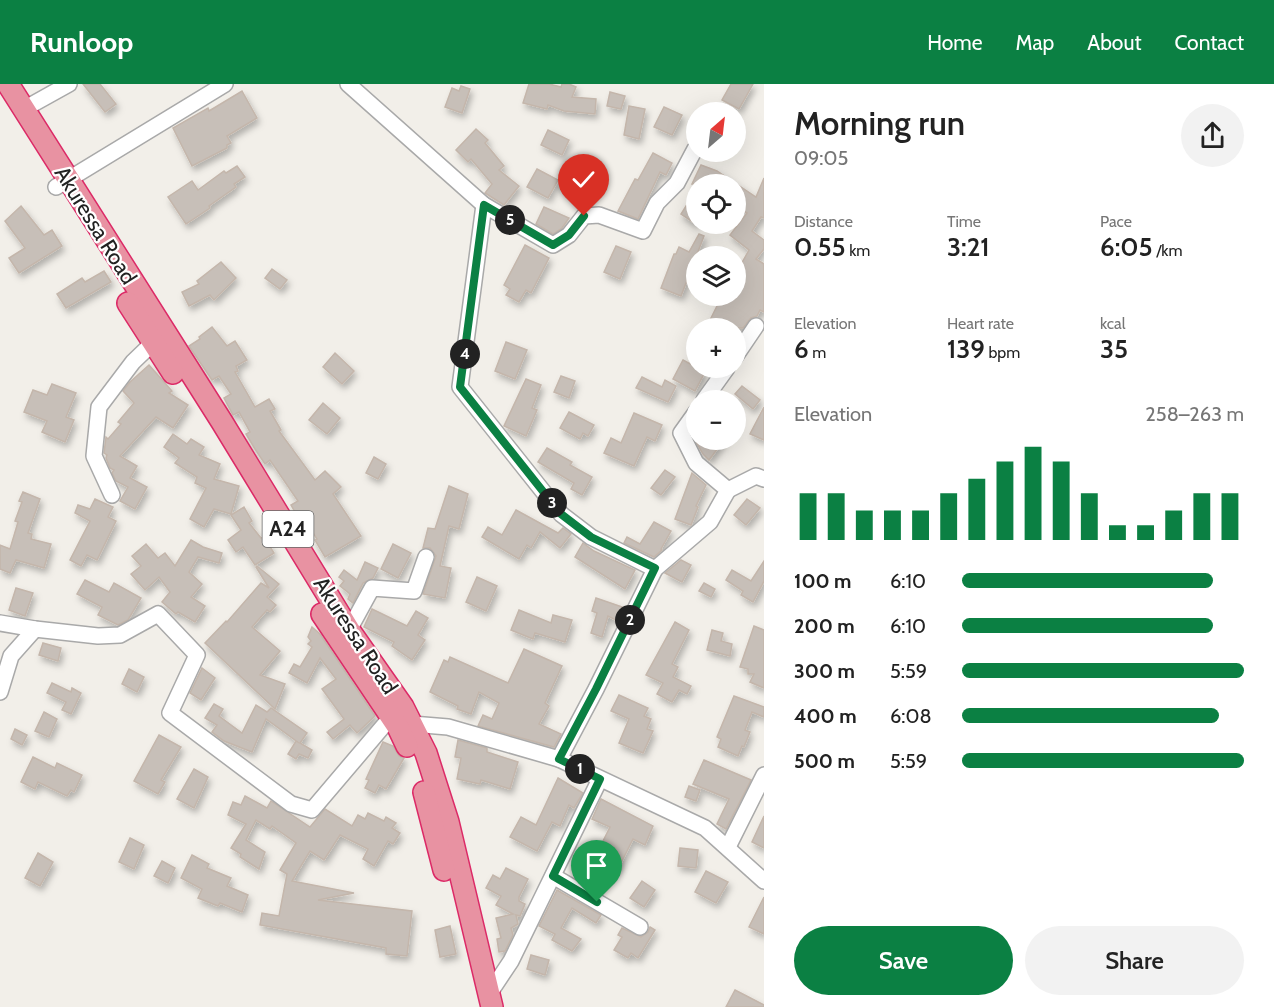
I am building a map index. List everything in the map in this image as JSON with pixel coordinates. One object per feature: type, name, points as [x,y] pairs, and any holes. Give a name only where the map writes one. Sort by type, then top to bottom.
[{"type":"highway","name":"Akuressa Road","points":[[8,84],[24,109],[62,184]]},
{"type":"highway","name":"Akuressa Road","points":[[0,98],[62,184],[158,337],[338,640],[400,723]]},
{"type":"highway","name":"Akuressa Road","points":[[158,337],[222,422],[349,630],[391,688],[400,723],[422,783],[487,1003]]},
{"type":"street","points":[[24,109],[69,84]]},
{"type":"street","points":[[62,184],[225,84]]},
{"type":"street","points":[[348,84],[484,205],[553,245],[569,235],[584,216],[599,215],[643,231],[657,203],[677,183],[688,162]]},
{"type":"street","points":[[484,205],[460,387],[561,514],[591,537],[655,568]]},
{"type":"street","points":[[746,341],[756,327]]},
{"type":"street","points":[[112,495],[94,456],[99,407],[133,362],[158,337]]},
{"type":"street","points":[[686,426],[681,433],[686,443]]},
{"type":"street","points":[[690,450],[696,463],[728,490]]},
{"type":"street","points":[[559,759],[655,568],[710,522],[728,490],[756,476],[764,479]]},
{"type":"street","points":[[349,630],[372,588],[414,591],[426,557]]},
{"type":"street","points":[[0,623],[98,636],[120,635],[158,614],[197,655],[170,713],[291,804],[312,810],[400,723],[448,727],[559,759],[705,828],[764,881]]},
{"type":"street","points":[[0,692],[11,656],[35,629]]},
{"type":"street","points":[[728,847],[764,776]]},
{"type":"street","points":[[487,1003],[511,961],[600,779]]},
{"type":"street","points":[[553,876],[640,927]]},
{"type":"building","points":[[83,84],[100,84],[116,104],[105,112]]},
{"type":"building","points":[[529,84],[549,84],[561,87],[562,84],[569,84],[576,87],[572,97],[596,99],[595,114],[564,111],[548,105],[547,109],[523,103]]},
{"type":"building","points":[[731,84],[753,84],[743,102],[722,100]]},
{"type":"building","points":[[461,86],[470,89],[462,113],[445,107],[452,88],[459,91]]},
{"type":"building","points":[[242,91],[257,118],[227,136],[231,143],[227,145],[227,148],[192,166],[173,128],[208,108],[209,111]]},
{"type":"building","points":[[610,92],[625,96],[621,109],[607,106]]},
{"type":"building","points":[[629,106],[645,109],[639,139],[624,135]]},
{"type":"building","points":[[664,107],[682,115],[672,135],[654,127]]},
{"type":"building","points":[[476,129],[488,140],[485,143],[504,166],[499,170],[519,186],[504,205],[485,193],[492,184],[471,159],[468,162],[456,150]]},
{"type":"building","points":[[548,130],[569,140],[562,155],[541,145]]},
{"type":"building","points":[[653,153],[672,163],[666,175],[660,172],[638,219],[618,211],[635,179],[638,180]]},
{"type":"building","points":[[701,165],[722,174],[697,174]]},
{"type":"building","points":[[237,166],[245,177],[234,184],[236,187],[209,206],[210,208],[186,224],[168,197],[192,181],[198,190],[224,171],[226,173]]},
{"type":"building","points":[[537,169],[558,180],[548,198],[527,187]]},
{"type":"building","points":[[582,170],[596,178],[587,196],[573,189]]},
{"type":"building","points":[[764,178],[764,218],[761,217],[752,231],[764,240],[764,249],[756,259],[764,264],[764,312],[760,310],[757,316],[751,318],[746,324],[746,318],[711,318],[717,306],[746,306],[746,255],[749,250],[730,235],[746,234],[746,190],[756,197]]},
{"type":"building","points":[[21,206],[44,235],[52,230],[62,246],[19,273],[9,258],[25,248],[5,221]]},
{"type":"building","points":[[686,206],[686,217],[681,214]]},
{"type":"building","points":[[544,207],[569,218],[562,228],[553,234],[536,224]]},
{"type":"building","points":[[699,234],[704,236],[700,246],[692,246]]},
{"type":"building","points":[[525,245],[549,258],[531,293],[526,290],[519,302],[506,295],[510,289],[504,285]]},
{"type":"building","points":[[616,246],[631,252],[620,279],[604,272]]},
{"type":"building","points":[[679,247],[686,250],[686,283],[681,296],[661,288]]},
{"type":"building","points":[[221,262],[236,278],[214,300],[210,295],[189,306],[182,292],[199,284],[197,281]]},
{"type":"building","points":[[272,269],[287,280],[280,289],[265,278]]},
{"type":"building","points":[[104,271],[111,282],[66,308],[57,294],[82,278],[85,282]]},
{"type":"building","points":[[212,327],[227,346],[235,341],[247,360],[236,366],[238,371],[235,372],[255,407],[269,399],[275,409],[270,411],[281,430],[279,431],[315,480],[325,471],[341,487],[333,494],[361,536],[325,557],[303,517],[299,519],[291,505],[298,501],[270,460],[265,464],[255,449],[246,434],[250,432],[239,412],[233,415],[224,398],[231,394],[219,376],[212,380],[189,346]]},
{"type":"building","points":[[506,342],[527,350],[515,379],[495,371]]},
{"type":"building","points":[[335,353],[354,371],[342,384],[323,367]]},
{"type":"building","points":[[683,360],[686,362],[686,378],[702,378],[696,390],[673,379]]},
{"type":"building","points":[[149,365],[172,391],[169,393],[188,405],[173,428],[156,417],[120,456],[137,466],[130,478],[147,487],[135,509],[120,501],[128,487],[116,481],[112,473],[114,470],[110,468],[107,455],[104,453],[106,437],[108,439],[121,424],[118,422],[134,403],[123,391]]},
{"type":"building","points":[[561,376],[575,381],[569,398],[554,392]]},
{"type":"building","points":[[642,377],[662,387],[665,380],[676,386],[668,402],[636,388]]},
{"type":"building","points":[[526,379],[541,385],[532,408],[537,410],[526,436],[504,426]]},
{"type":"building","points":[[52,384],[76,393],[66,417],[74,420],[65,442],[42,432],[47,421],[24,412],[33,390],[47,395]]},
{"type":"building","points":[[742,386],[760,400],[753,409],[746,403],[746,390],[738,390]]},
{"type":"building","points":[[323,403],[340,418],[327,434],[309,420]]},
{"type":"building","points":[[764,407],[764,440],[750,434]]},
{"type":"building","points":[[569,412],[594,425],[588,436],[583,433],[580,439],[560,428]]},
{"type":"building","points":[[634,413],[662,425],[655,441],[647,437],[634,466],[604,453],[611,438],[621,443]]},
{"type":"building","points":[[173,434],[187,444],[191,439],[204,447],[199,455],[220,464],[214,479],[239,486],[231,514],[214,509],[204,527],[190,519],[206,488],[195,483],[197,477],[175,463],[179,458],[164,447]]},
{"type":"building","points":[[547,448],[572,462],[570,465],[592,477],[582,495],[571,489],[574,483],[538,462]]},
{"type":"building","points":[[701,450],[716,450],[709,460]]},
{"type":"building","points":[[374,457],[386,464],[378,479],[366,473]]},
{"type":"building","points":[[665,470],[675,477],[661,495],[651,488]]},
{"type":"building","points":[[692,473],[706,485],[696,506],[698,507],[691,525],[675,519]]},
{"type":"building","points":[[449,486],[468,494],[459,529],[449,526],[440,566],[451,568],[445,598],[423,594],[436,556],[430,548],[423,548],[428,528],[435,529]]},
{"type":"building","points":[[23,492],[40,499],[28,533],[32,534],[31,539],[51,544],[44,568],[16,560],[10,573],[0,569],[0,545],[10,549],[18,522],[15,521],[22,502],[19,501]]},
{"type":"building","points":[[95,499],[113,507],[108,517],[116,521],[97,560],[87,555],[81,566],[70,560],[90,521],[75,513],[78,505],[90,509]]},
{"type":"building","points":[[747,499],[760,508],[746,525],[734,515]]},
{"type":"building","points":[[244,507],[252,521],[249,523],[261,538],[264,537],[274,553],[255,565],[243,547],[236,552],[228,540],[241,530],[231,515]]},
{"type":"building","points":[[516,510],[558,533],[563,528],[571,534],[560,548],[540,532],[531,548],[527,545],[519,559],[482,537],[488,527],[502,535]]},
{"type":"building","points":[[654,522],[671,531],[662,550],[654,557],[624,543],[627,537],[640,544]]},
{"type":"building","points":[[191,540],[203,547],[222,553],[219,563],[198,557],[189,572],[202,584],[191,597],[205,606],[195,622],[178,612],[176,614],[162,602],[170,592],[159,577],[145,590],[131,574],[141,566],[132,556],[146,544],[158,558],[165,553],[175,566]]},
{"type":"building","points":[[583,543],[594,551],[635,570],[625,589],[575,557]]},
{"type":"building","points":[[393,544],[411,553],[398,578],[381,569]]},
{"type":"building","points":[[681,560],[691,565],[682,582],[665,573]]},
{"type":"building","points":[[764,561],[764,581],[753,602],[741,595],[743,591],[726,580],[732,570],[751,581]]},
{"type":"building","points":[[365,562],[378,568],[373,578],[363,583],[353,603],[348,599],[350,594],[340,586],[344,581],[339,577],[344,570],[357,580]]},
{"type":"building","points":[[257,566],[279,584],[267,597],[276,605],[270,612],[267,610],[252,627],[280,651],[260,675],[285,684],[275,709],[205,643],[261,583],[269,588]]},
{"type":"building","points":[[477,577],[497,586],[486,611],[466,602]]},
{"type":"building","points":[[85,580],[109,592],[114,583],[141,598],[128,620],[118,625],[98,615],[102,607],[77,594]]},
{"type":"building","points":[[704,583],[715,589],[711,597],[699,591]]},
{"type":"building","points":[[16,588],[33,593],[25,616],[9,610]]},
{"type":"building","points":[[596,598],[625,608],[618,621],[608,616],[602,637],[591,633],[597,613],[592,611]]},
{"type":"building","points":[[372,609],[407,626],[416,611],[428,618],[418,635],[425,640],[412,660],[392,646],[394,642],[364,627]]},
{"type":"building","points":[[519,610],[551,623],[553,615],[572,620],[565,642],[535,633],[533,639],[511,630]]},
{"type":"building","points":[[675,622],[689,630],[672,664],[678,667],[673,677],[691,686],[687,694],[679,690],[672,702],[657,694],[663,683],[646,675]]},
{"type":"building","points":[[754,626],[764,630],[764,688],[750,682],[754,674],[748,674],[748,669],[740,667]]},
{"type":"building","points":[[312,627],[320,634],[375,716],[357,733],[350,725],[333,739],[327,732],[344,719],[322,689],[336,679],[320,658],[307,683],[289,673],[294,664],[300,667],[312,647],[308,644],[311,641],[308,637]]},
{"type":"building","points":[[712,630],[723,633],[721,641],[732,644],[730,656],[707,650]]},
{"type":"building","points":[[43,643],[61,648],[58,661],[39,655]]},
{"type":"building","points":[[524,649],[562,666],[545,703],[549,706],[539,724],[561,734],[554,747],[478,726],[483,715],[492,719],[499,703],[479,692],[471,714],[457,709],[458,706],[430,692],[444,660],[448,662],[450,657],[508,683]]},
{"type":"building","points":[[202,668],[215,678],[201,700],[190,693]]},
{"type":"building","points":[[129,669],[144,677],[137,692],[122,684]]},
{"type":"building","points":[[52,683],[71,692],[72,688],[81,693],[71,714],[62,710],[66,702],[47,693]]},
{"type":"building","points":[[619,695],[648,708],[644,716],[651,719],[647,729],[653,731],[643,753],[619,743],[629,719],[611,711]]},
{"type":"building","points":[[734,696],[764,707],[764,717],[752,712],[745,730],[750,732],[738,756],[718,747],[721,739],[717,737]]},
{"type":"building","points":[[214,704],[223,709],[219,716],[242,733],[256,705],[267,712],[271,708],[307,733],[300,743],[312,750],[308,758],[299,754],[296,759],[288,754],[296,741],[299,743],[266,719],[252,752],[224,741],[212,732],[217,725],[205,718]]},
{"type":"building","points":[[44,712],[57,719],[49,737],[35,731]]},
{"type":"building","points":[[15,729],[27,735],[22,745],[11,739]]},
{"type":"building","points":[[159,735],[181,747],[161,780],[165,782],[158,794],[134,781]]},
{"type":"building","points":[[458,740],[487,748],[487,752],[518,762],[510,789],[481,780],[480,784],[457,779],[461,758],[455,757]]},
{"type":"building","points":[[383,742],[393,746],[399,756],[404,758],[386,789],[379,785],[375,793],[365,788],[369,780],[366,779]]},
{"type":"building","points":[[33,757],[55,768],[57,763],[82,775],[74,792],[71,790],[67,796],[38,782],[35,789],[21,782]]},
{"type":"building","points":[[704,760],[751,780],[726,829],[717,824],[729,799],[693,784]]},
{"type":"building","points":[[194,769],[208,777],[194,808],[177,799]]},
{"type":"building","points":[[558,778],[583,793],[574,808],[569,805],[560,826],[552,822],[537,851],[510,837],[521,817],[536,825]]},
{"type":"building","points":[[689,786],[700,790],[696,801],[685,797]]},
{"type":"building","points":[[245,796],[267,808],[271,801],[310,827],[325,809],[352,826],[358,815],[365,819],[368,813],[384,821],[386,817],[396,823],[392,828],[400,833],[393,844],[388,841],[374,866],[363,859],[368,849],[340,835],[324,860],[310,851],[292,881],[354,893],[318,900],[412,911],[407,956],[386,954],[386,948],[260,925],[262,913],[279,916],[287,874],[280,870],[296,843],[272,826],[270,829],[256,820],[246,840],[265,852],[259,869],[240,857],[241,854],[231,848],[246,824],[228,815],[233,802],[241,805]]},
{"type":"building","points":[[601,799],[653,826],[645,845],[633,839],[618,869],[595,857],[610,827],[592,819]]},
{"type":"building","points":[[764,816],[764,848],[752,842]]},
{"type":"building","points":[[130,838],[144,845],[134,869],[119,862]]},
{"type":"building","points":[[680,848],[698,850],[696,868],[678,866]]},
{"type":"building","points":[[38,853],[53,862],[40,886],[25,878]]},
{"type":"building","points":[[192,855],[209,864],[207,868],[231,878],[227,886],[248,895],[242,912],[220,903],[218,906],[198,898],[202,889],[181,878]]},
{"type":"building","points":[[162,861],[175,868],[168,883],[154,876]]},
{"type":"building","points":[[506,868],[528,879],[519,897],[519,901],[525,904],[520,916],[516,915],[518,924],[511,928],[513,935],[505,951],[499,952],[497,939],[501,938],[496,918],[513,914],[496,905],[501,896],[486,888],[493,875],[500,879]]},
{"type":"building","points":[[706,871],[728,882],[716,903],[695,892]]},
{"type":"building","points":[[642,881],[655,890],[644,907],[630,898]]},
{"type":"building","points":[[557,890],[601,915],[596,923],[572,908],[561,928],[581,939],[572,951],[552,940],[555,934],[539,926]]},
{"type":"building","points":[[764,897],[764,934],[749,927]]},
{"type":"building","points":[[450,926],[456,954],[440,957],[435,930]]},
{"type":"building","points":[[650,927],[655,930],[638,958],[631,953],[628,958],[614,950],[622,937],[618,935],[622,928],[641,937],[648,932]]},
{"type":"building","points":[[531,955],[549,960],[545,975],[527,969]]},
{"type":"building","points":[[735,990],[764,1005],[764,1007],[726,1007]]},
{"type":"route","points":[[584,216],[569,235],[553,245],[484,205],[460,387],[561,514],[591,537],[655,568],[559,759],[600,779],[553,876],[597,902]]}]
